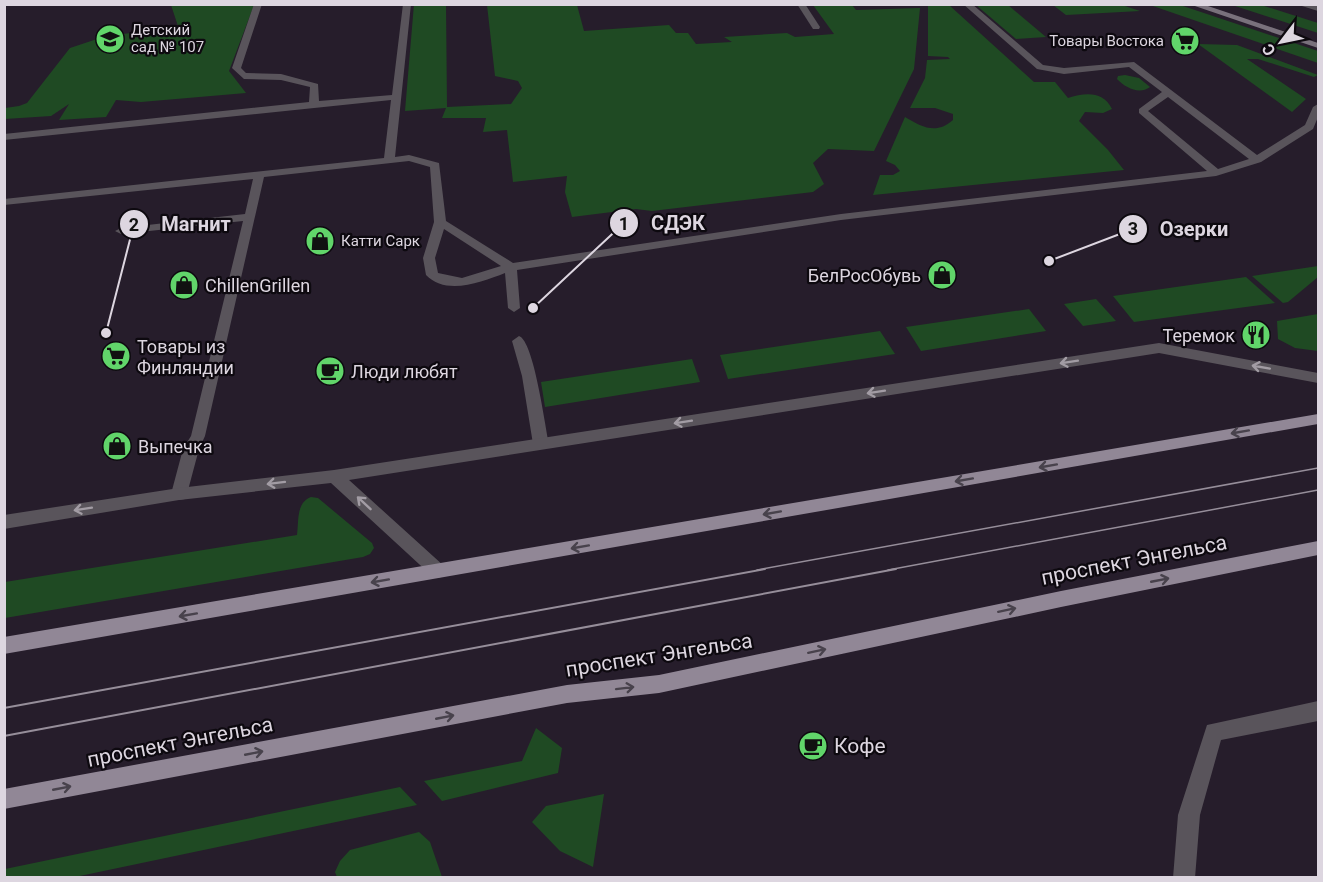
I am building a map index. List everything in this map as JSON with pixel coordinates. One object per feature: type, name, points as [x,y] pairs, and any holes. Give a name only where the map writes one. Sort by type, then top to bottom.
[{"type":"main road","points":[[4,646],[1318,419]]},
{"type":"main road","name":"проспект Энгельса","points":[[4,799],[567,694],[659,684],[1061,599],[1318,548]]},
{"type":"street","points":[[258,4],[236,68],[244,76],[295,77],[315,86],[314,104]]},
{"type":"street","points":[[389,161],[407,4]]},
{"type":"street","points":[[801,4],[816,27]]},
{"type":"street","points":[[967,4],[1040,67],[1064,71],[1131,64],[1257,160]]},
{"type":"street","points":[[1193,4],[1318,46]]},
{"type":"street","points":[[1216,4],[1318,38]]},
{"type":"street","points":[[1305,4],[1318,9]]},
{"type":"street","points":[[1168,92],[1142,111],[1216,173]]},
{"type":"street","points":[[4,137],[396,97]]},
{"type":"street","points":[[4,202],[409,158],[435,165],[440,222],[429,258],[432,275],[448,283],[474,280],[511,267],[841,217],[1216,173],[1257,160],[1309,127],[1318,107]]},
{"type":"street","points":[[179,494],[190,449],[198,436],[260,173]]},
{"type":"street","points":[[121,231],[249,218]]},
{"type":"street","points":[[440,222],[511,267]]},
{"type":"street","points":[[511,267],[514,308]]},
{"type":"street","points":[[519,341],[529,376],[541,444]]},
{"type":"street","points":[[4,522],[179,494],[334,476],[1159,348],[1318,378]]},
{"type":"street","points":[[334,476],[438,571]]},
{"type":"street","points":[[1184,878],[1189,815],[1214,732],[1318,711]]},
{"type":"green space","points":[[414,4],[446,5],[447,107],[511,104],[522,88],[518,81],[495,76],[487,5],[577,5],[584,31],[669,25],[676,33],[688,33],[696,44],[732,42],[724,37],[787,33],[795,37],[834,34],[813,5],[852,5],[856,10],[920,8],[914,69],[874,151],[828,149],[813,163],[824,184],[813,192],[652,211],[636,209],[572,217],[565,192],[567,176],[513,182],[507,130],[483,132],[486,118],[442,118],[446,108],[405,111]]},
{"type":"green space","points":[[171,5],[254,5],[229,71],[246,93],[141,102],[116,100],[106,117],[59,120],[69,104],[51,116],[5,119],[5,108],[27,103],[70,48],[103,37],[178,26]]},
{"type":"green space","points":[[949,5],[1034,82],[1055,82],[1068,98],[1093,94],[1104,99],[1112,109],[1103,113],[1085,112],[1079,121],[1124,170],[873,195],[880,175],[893,175],[900,171],[895,165],[886,161],[905,117],[929,128],[947,125],[953,120],[953,114],[935,108],[910,108],[925,78],[927,60],[950,59],[928,56],[928,6]]},
{"type":"green space","points":[[976,5],[1008,5],[1046,37],[1016,39]]},
{"type":"green space","points":[[1053,5],[1122,5],[1140,11],[1066,15]]},
{"type":"green space","points":[[1150,5],[1180,5],[1318,51],[1318,63]]},
{"type":"green space","points":[[1232,5],[1261,5],[1318,23],[1318,33]]},
{"type":"green space","points":[[1198,44],[1237,45],[1318,75],[1314,77],[1258,59],[1247,59],[1306,99],[1292,112]]},
{"type":"green space","points":[[1118,76],[1139,78],[1150,87],[1141,90],[1128,88],[1117,79]]},
{"type":"green space","points":[[1318,266],[1318,277],[1288,302],[1283,303],[1252,276]]},
{"type":"green space","points":[[1246,277],[1275,303],[1134,322],[1113,296]]},
{"type":"green space","points":[[1096,299],[1116,321],[1083,326],[1064,304]]},
{"type":"green space","points":[[1029,309],[1046,331],[921,351],[906,327]]},
{"type":"green space","points":[[1318,314],[1318,351],[1295,348],[1278,339],[1277,321]]},
{"type":"green space","points":[[880,331],[895,354],[728,379],[720,355]]},
{"type":"green space","points":[[692,359],[700,382],[545,407],[541,382]]},
{"type":"green space","points":[[311,497],[318,498],[372,543],[374,548],[370,554],[5,618],[5,582],[297,535],[301,508],[303,503]]},
{"type":"green space","points":[[536,728],[562,748],[558,773],[442,801],[424,781],[522,761]]},
{"type":"green space","points":[[400,787],[417,805],[75,877],[5,877],[5,869]]},
{"type":"green space","points":[[604,794],[593,867],[560,851],[532,822],[546,806]]},
{"type":"green space","points":[[419,832],[430,842],[442,877],[337,877],[335,872],[340,861],[350,850]]},
{"type":"tram line","points":[[757,570],[1318,468]]},
{"type":"tram line","points":[[888,570],[1318,490]]},
{"type":"tram line","points":[[4,708],[765,569]]},
{"type":"tram line","points":[[4,736],[896,569]]},
{"type":"place","name":"Детский сад № 107","points":[[110,39]]},
{"type":"place","name":"Товары Востока","points":[[1185,41]]},
{"type":"place","name":"Катти Сарк","points":[[320,241]]},
{"type":"place","name":"Озерки","points":[[1049,261]]},
{"type":"place","name":"БелРосОбувь","points":[[942,275]]},
{"type":"place","name":"ChillenGrillen","points":[[184,285]]},
{"type":"place","name":"СДЭК","points":[[533,308]]},
{"type":"place","name":"Магнит","points":[[106,333]]},
{"type":"place","name":"Теремок","points":[[1256,335]]},
{"type":"place","name":"Товары из Финляндии","points":[[116,356]]},
{"type":"place","name":"Люди любят","points":[[330,371]]},
{"type":"place","name":"Выпечка","points":[[117,446]]},
{"type":"place","name":"Кофе","points":[[813,746]]}]
